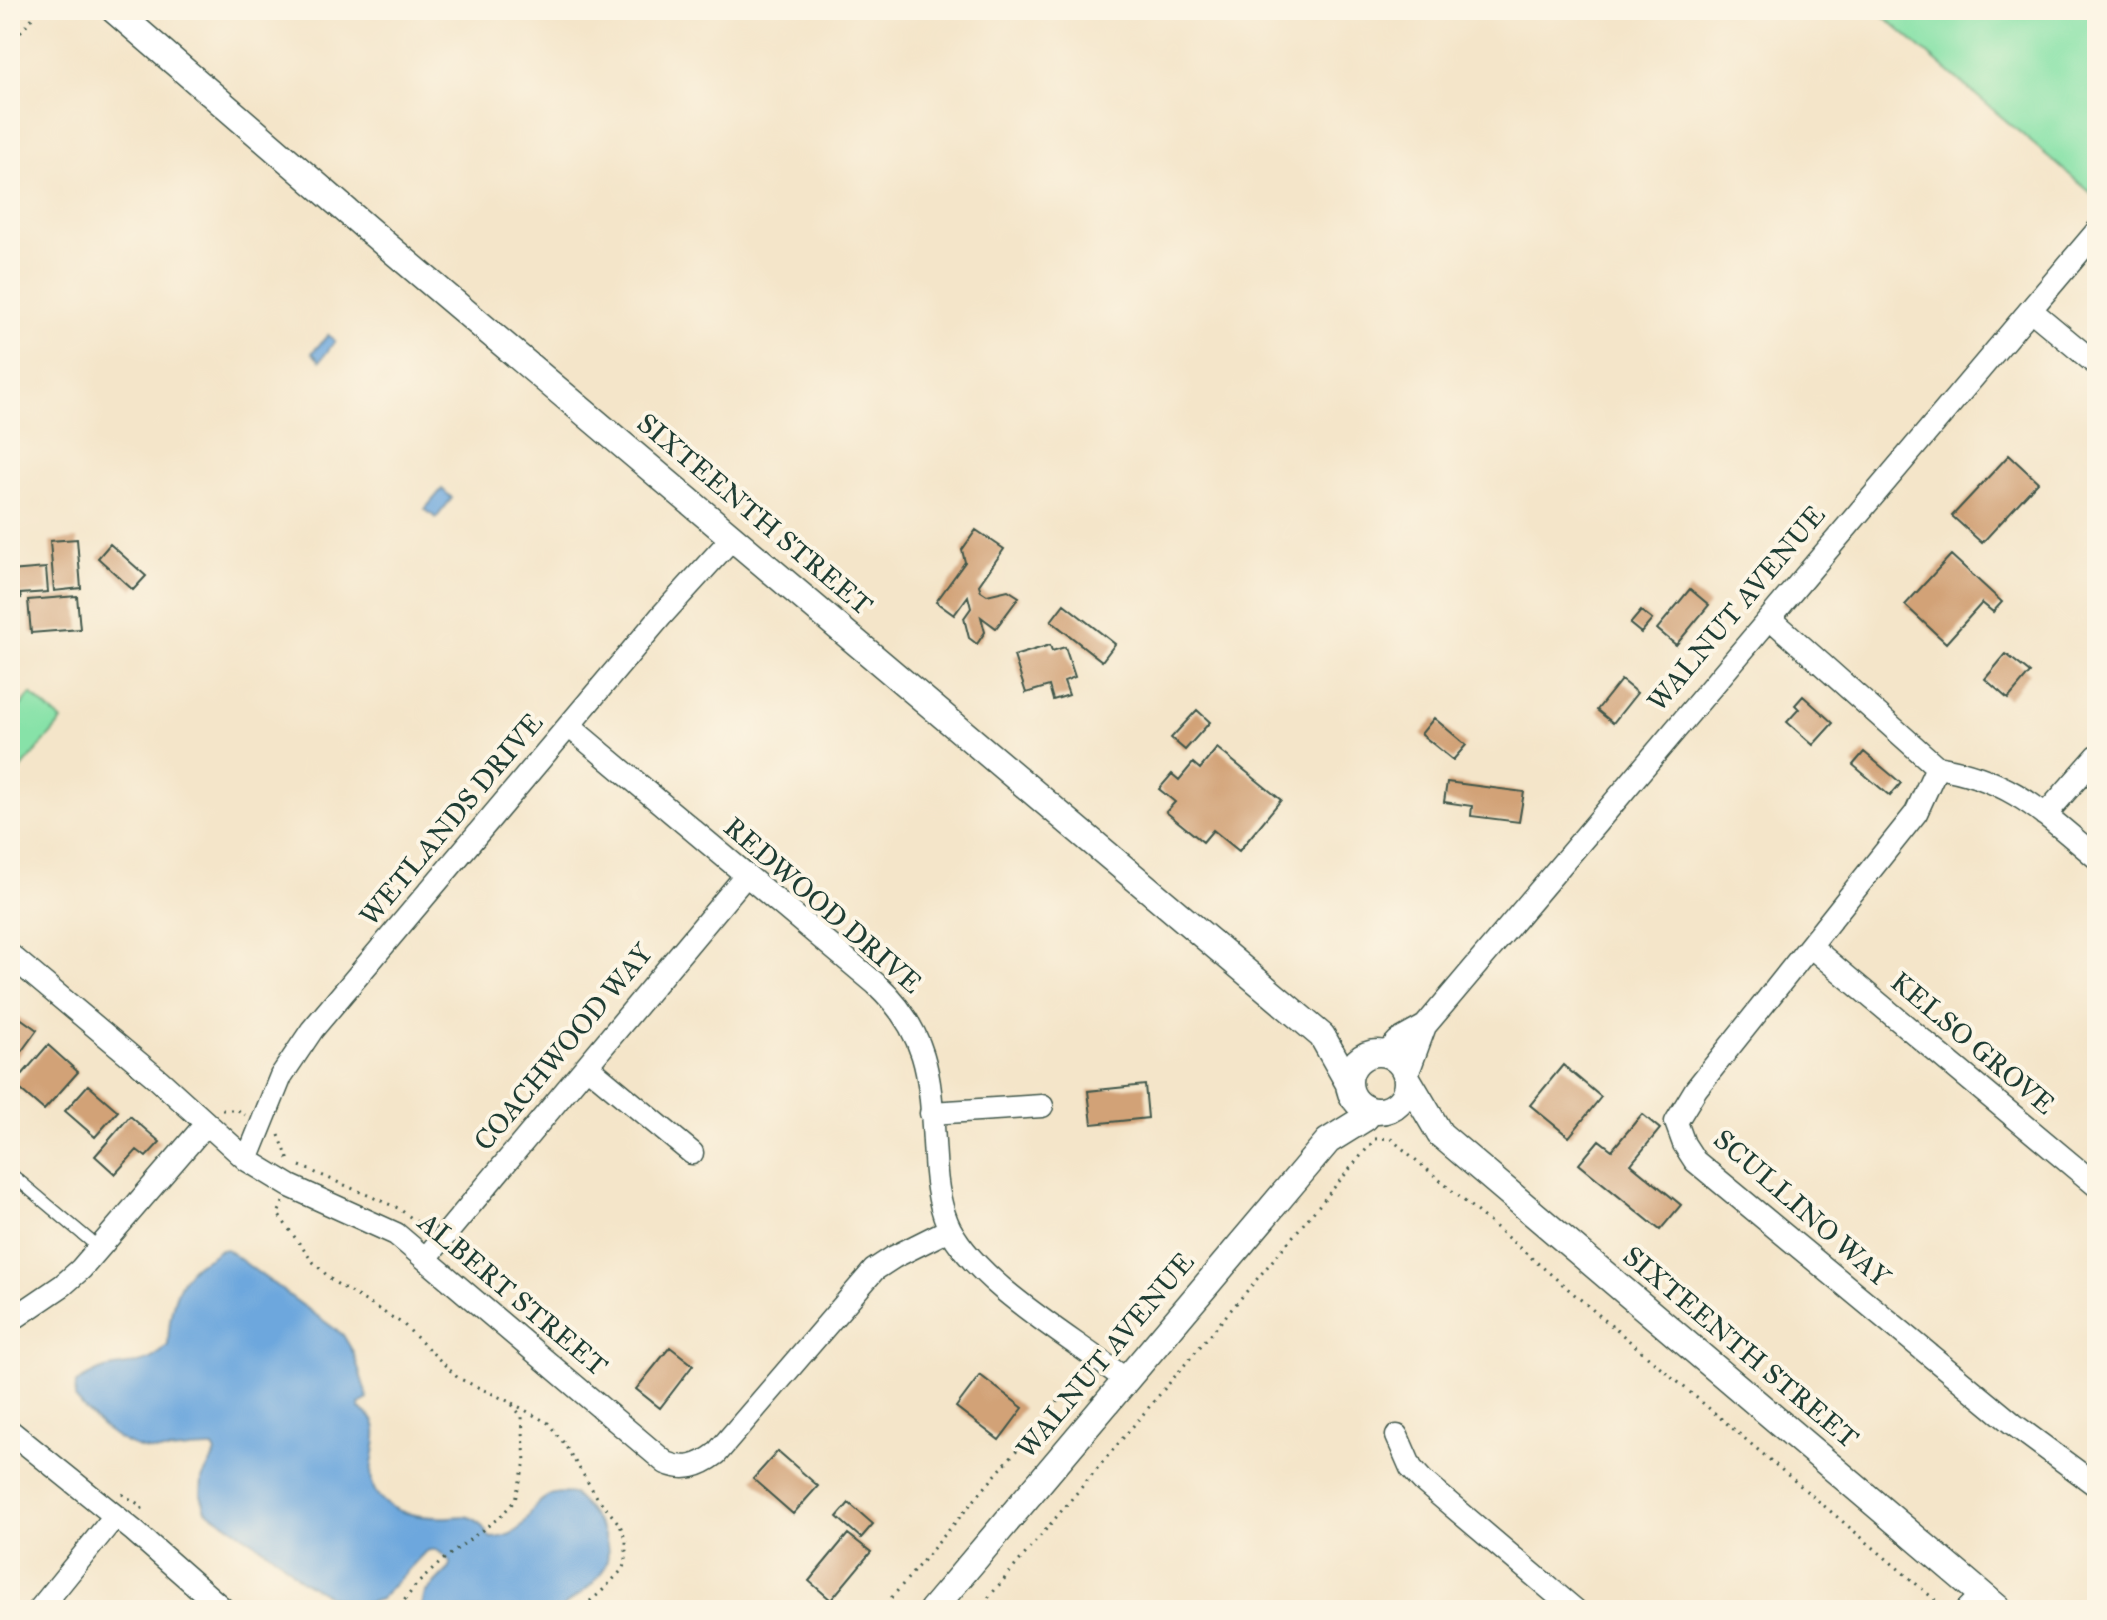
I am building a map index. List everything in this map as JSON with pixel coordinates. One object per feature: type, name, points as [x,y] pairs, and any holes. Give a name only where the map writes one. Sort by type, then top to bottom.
[{"type":"street","name":"SIXTEENTH STREET","points":[[103,10],[147,41]]},
{"type":"street","name":"SIXTEENTH STREET","points":[[114,10],[1322,1036],[1350,1087]]},
{"type":"street","name":"WALNUT AVENUE","points":[[1377,1054],[1425,1026],[2097,231]]},
{"type":"street","points":[[2032,311],[2097,365]]},
{"type":"street","name":"WETLANDS DRIVE","points":[[247,1160],[281,1076],[312,1030],[662,615],[733,537]]},
{"type":"street","points":[[1770,618],[1937,767],[1971,773],[2022,796],[2097,858]]},
{"type":"street","name":"REDWOOD DRIVE","points":[[569,726],[876,984],[903,1012],[915,1032],[928,1070],[938,1191],[950,1229],[972,1260],[1054,1329],[1096,1356],[1121,1386]]},
{"type":"street","points":[[2045,815],[2097,756]]},
{"type":"street","name":"SCULLINO WAY","points":[[1937,767],[1916,813],[1696,1089],[1676,1122],[1684,1144],[1695,1161],[2013,1424],[2097,1486]]},
{"type":"street","name":"COACHWOOD WAY","points":[[432,1249],[746,875]]},
{"type":"street","name":"KELSO GROVE","points":[[1810,946],[2097,1186]]},
{"type":"street","name":"ALBERT STREET","points":[[10,955],[159,1080],[211,1115],[247,1160],[295,1176],[396,1234],[432,1249],[666,1463],[684,1467],[706,1462],[716,1454],[874,1270],[950,1229]]},
{"type":"street","name":"WALNUT AVENUE","points":[[1407,1077],[1425,1026]]},
{"type":"street","name":"SIXTEENTH STREET","points":[[1322,1036],[1377,1054]]},
{"type":"street","points":[[1377,1054],[1402,1065],[1407,1077],[1403,1098],[1380,1110],[1354,1099],[1350,1087],[1354,1066],[1377,1054]]},
{"type":"street","points":[[587,1066],[692,1153]]},
{"type":"street","name":"SIXTEENTH STREET","points":[[1407,1077],[1440,1134],[1964,1607]]},
{"type":"street","name":"WALNUT AVENUE","points":[[1328,1141],[1350,1087]]},
{"type":"street","points":[[931,1113],[1042,1106]]},
{"type":"street","name":"SIXTEENTH STREET","points":[[1380,1110],[1440,1134]]},
{"type":"street","name":"WALNUT AVENUE","points":[[932,1610],[1328,1141],[1380,1110]]},
{"type":"street","points":[[10,1321],[63,1285],[99,1248],[211,1115]]},
{"type":"street","name":"REDWOOD DRIVE","points":[[1054,1329],[1087,1367],[1121,1386]]},
{"type":"street","points":[[10,1431],[233,1606]]},
{"type":"street","points":[[1397,1436],[1411,1468],[1424,1482],[1575,1610]]},
{"type":"street","points":[[39,1610],[115,1516]]},
{"type":"lane","points":[[10,1173],[99,1248]]},
{"type":"path","points":[[10,44],[39,10]]},
{"type":"path","points":[[211,1115],[238,1110],[280,1136],[295,1176],[398,1208],[432,1249]]},
{"type":"path","points":[[978,1610],[1375,1139],[1390,1138],[1964,1607]]},
{"type":"path","points":[[295,1176],[278,1214],[323,1272],[352,1294],[403,1324],[458,1378],[548,1423],[597,1497],[620,1525],[626,1541],[626,1560],[622,1570],[579,1610]]},
{"type":"path","points":[[881,1610],[1087,1367]]},
{"type":"path","points":[[397,1610],[416,1585],[444,1559],[507,1511],[515,1500],[524,1473],[522,1417],[510,1402]]},
{"type":"path","points":[[233,1606],[272,1610]]},
{"type":"green space","points":[[1876,10],[2097,10],[2097,198]]},
{"type":"green space","points":[[31,694],[62,721],[10,782],[10,718]]},
{"type":"water","points":[[328,335],[335,341],[320,361],[312,353]]},
{"type":"water","points":[[442,489],[452,498],[436,518],[425,509]]},
{"type":"water","points":[[226,1249],[343,1335],[353,1352],[368,1399],[359,1404],[360,1409],[371,1417],[376,1427],[371,1475],[373,1487],[380,1498],[395,1509],[413,1515],[471,1517],[490,1538],[513,1533],[520,1528],[539,1502],[550,1495],[573,1494],[595,1519],[606,1540],[607,1562],[598,1577],[559,1610],[421,1610],[425,1593],[450,1568],[450,1562],[439,1551],[432,1550],[425,1552],[380,1599],[353,1604],[331,1597],[301,1580],[278,1558],[206,1510],[201,1495],[202,1479],[216,1453],[213,1448],[149,1450],[124,1442],[102,1427],[75,1398],[76,1383],[101,1370],[146,1361],[168,1345],[171,1313],[182,1282],[199,1263]]},
{"type":"building","points":[[2009,455],[2038,482],[1982,543],[1952,516]]},
{"type":"building","points":[[976,530],[1004,549],[979,585],[981,591],[987,595],[1008,590],[1019,597],[996,628],[981,617],[985,632],[977,644],[969,638],[964,618],[971,608],[968,596],[954,615],[936,602],[965,562],[962,550]]},
{"type":"building","points":[[77,539],[81,588],[54,591],[50,541]]},
{"type":"building","points":[[110,544],[146,576],[133,590],[98,558]]},
{"type":"building","points":[[1951,555],[2002,602],[1993,612],[1982,603],[1946,643],[1905,605]]},
{"type":"building","points":[[46,568],[48,592],[20,594],[21,598],[10,599],[10,571]]},
{"type":"building","points":[[1690,589],[1709,605],[1676,645],[1657,629]]},
{"type":"building","points":[[77,596],[80,629],[31,633],[28,600]]},
{"type":"building","points":[[1064,604],[1115,644],[1102,661],[1051,621]]},
{"type":"building","points":[[1641,611],[1652,620],[1641,633],[1630,624]]},
{"type":"building","points":[[1050,645],[1052,651],[1065,647],[1075,677],[1064,681],[1069,695],[1053,700],[1049,686],[1026,693],[1014,656]]},
{"type":"building","points":[[2006,654],[2030,673],[2008,699],[1985,679]]},
{"type":"building","points":[[1621,680],[1637,693],[1613,723],[1597,710]]},
{"type":"building","points":[[1803,696],[1833,723],[1813,745],[1787,722],[1799,709],[1795,705]]},
{"type":"building","points":[[1197,710],[1210,722],[1185,750],[1171,738]]},
{"type":"building","points":[[1434,718],[1466,745],[1453,760],[1421,734]]},
{"type":"building","points":[[1217,748],[1281,800],[1239,851],[1213,830],[1203,842],[1166,812],[1175,802],[1159,789],[1172,774],[1179,780],[1193,763],[1200,769]]},
{"type":"building","points":[[1864,752],[1901,783],[1890,796],[1853,765]]},
{"type":"building","points":[[1447,782],[1524,792],[1519,822],[1471,816],[1472,806],[1444,802]]},
{"type":"building","points":[[16,1015],[37,1030],[10,1067],[10,1023]]},
{"type":"building","points":[[48,1045],[78,1072],[44,1110],[14,1084]]},
{"type":"building","points":[[1563,1065],[1601,1097],[1569,1137],[1530,1105]]},
{"type":"building","points":[[88,1085],[118,1111],[95,1137],[65,1111]]},
{"type":"building","points":[[1145,1085],[1148,1118],[1092,1124],[1088,1091]]},
{"type":"building","points":[[1642,1114],[1660,1129],[1631,1164],[1681,1205],[1660,1230],[1579,1164],[1599,1140],[1612,1150]]},
{"type":"building","points":[[130,1116],[160,1142],[146,1157],[137,1150],[115,1174],[95,1156]]},
{"type":"building","points":[[670,1347],[693,1365],[660,1408],[636,1389]]},
{"type":"building","points":[[980,1375],[1023,1408],[999,1440],[956,1407]]},
{"type":"building","points":[[778,1451],[818,1486],[793,1514],[753,1479]]},
{"type":"building","points":[[849,1503],[873,1524],[861,1538],[837,1517]]},
{"type":"building","points":[[848,1534],[871,1552],[831,1600],[809,1581]]}]
